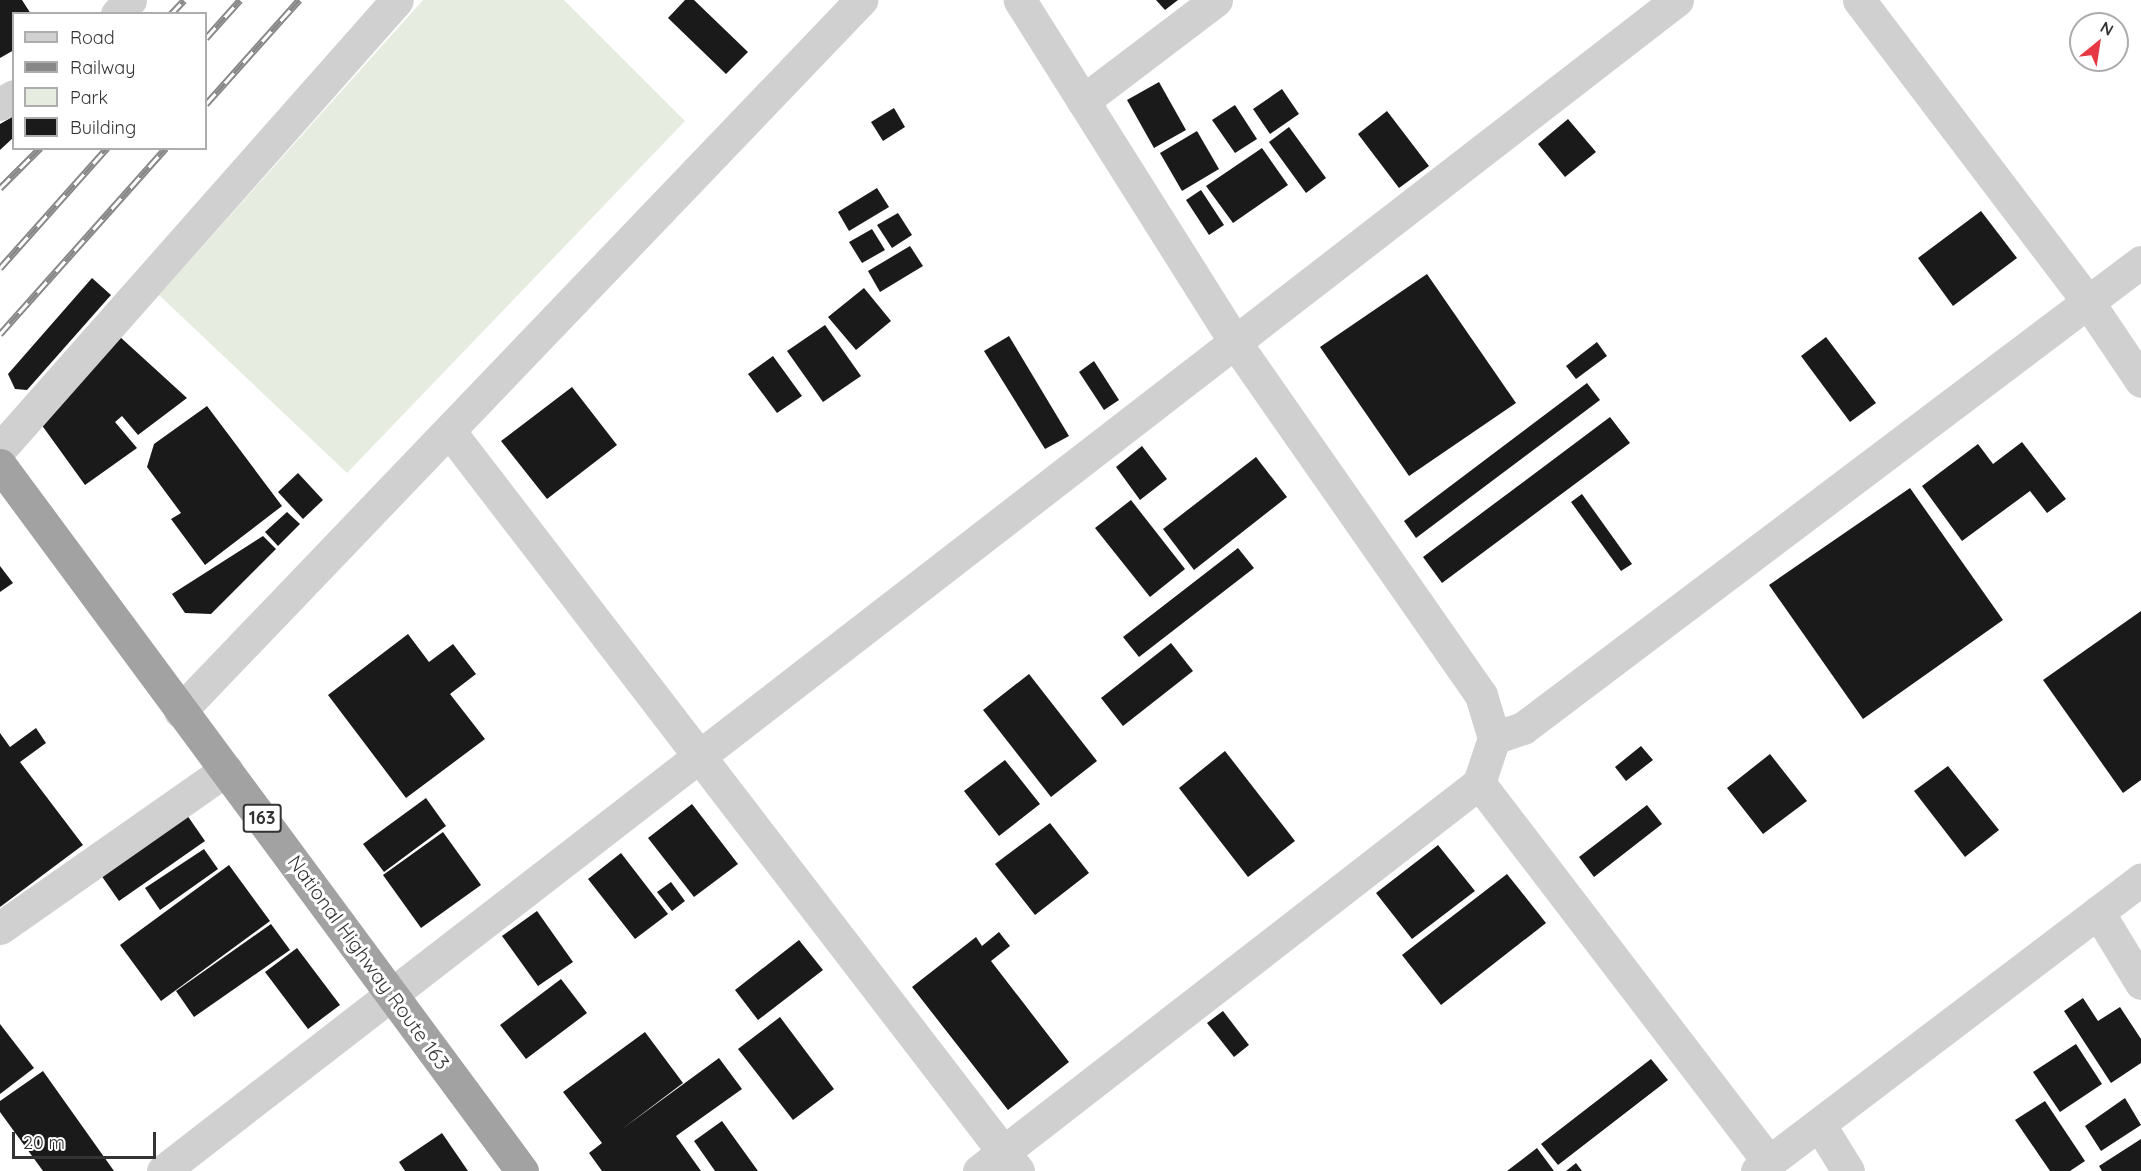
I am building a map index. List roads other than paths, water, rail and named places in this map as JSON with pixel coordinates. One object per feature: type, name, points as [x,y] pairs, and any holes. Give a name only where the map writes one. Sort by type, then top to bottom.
[{"type":"highway","name":"National Highway Route 163","points":[[0,465],[522,1171]]},
{"type":"street","points":[[119,12],[130,0]]},
{"type":"street","points":[[0,449],[397,0]]},
{"type":"street","points":[[180,711],[450,432],[861,0]]},
{"type":"street","points":[[450,432],[698,756],[1001,1165],[1479,783],[1494,738],[1481,695],[1235,342],[1020,0]]},
{"type":"street","points":[[1083,101],[1216,0]]},
{"type":"street","points":[[163,1171],[394,995],[698,756],[1677,0]]},
{"type":"street","points":[[1859,0],[2088,302],[2141,381]]},
{"type":"street","points":[[1494,738],[1523,728],[2141,262]]},
{"type":"street","points":[[0,928],[226,770]]},
{"type":"street","points":[[1479,783],[1763,1166],[2141,880]]},
{"type":"street","points":[[2098,912],[2141,983]]},
{"type":"street","points":[[1819,1124],[1848,1171]]},
{"type":"railway","points":[[173,12],[184,0]]},
{"type":"railway","points":[[207,37],[240,0]]},
{"type":"railway","points":[[207,103],[299,0]]},
{"type":"railway","points":[[0,188],[38,150]]},
{"type":"railway","points":[[0,268],[105,150]]},
{"type":"railway","points":[[0,334],[164,150]]}]
